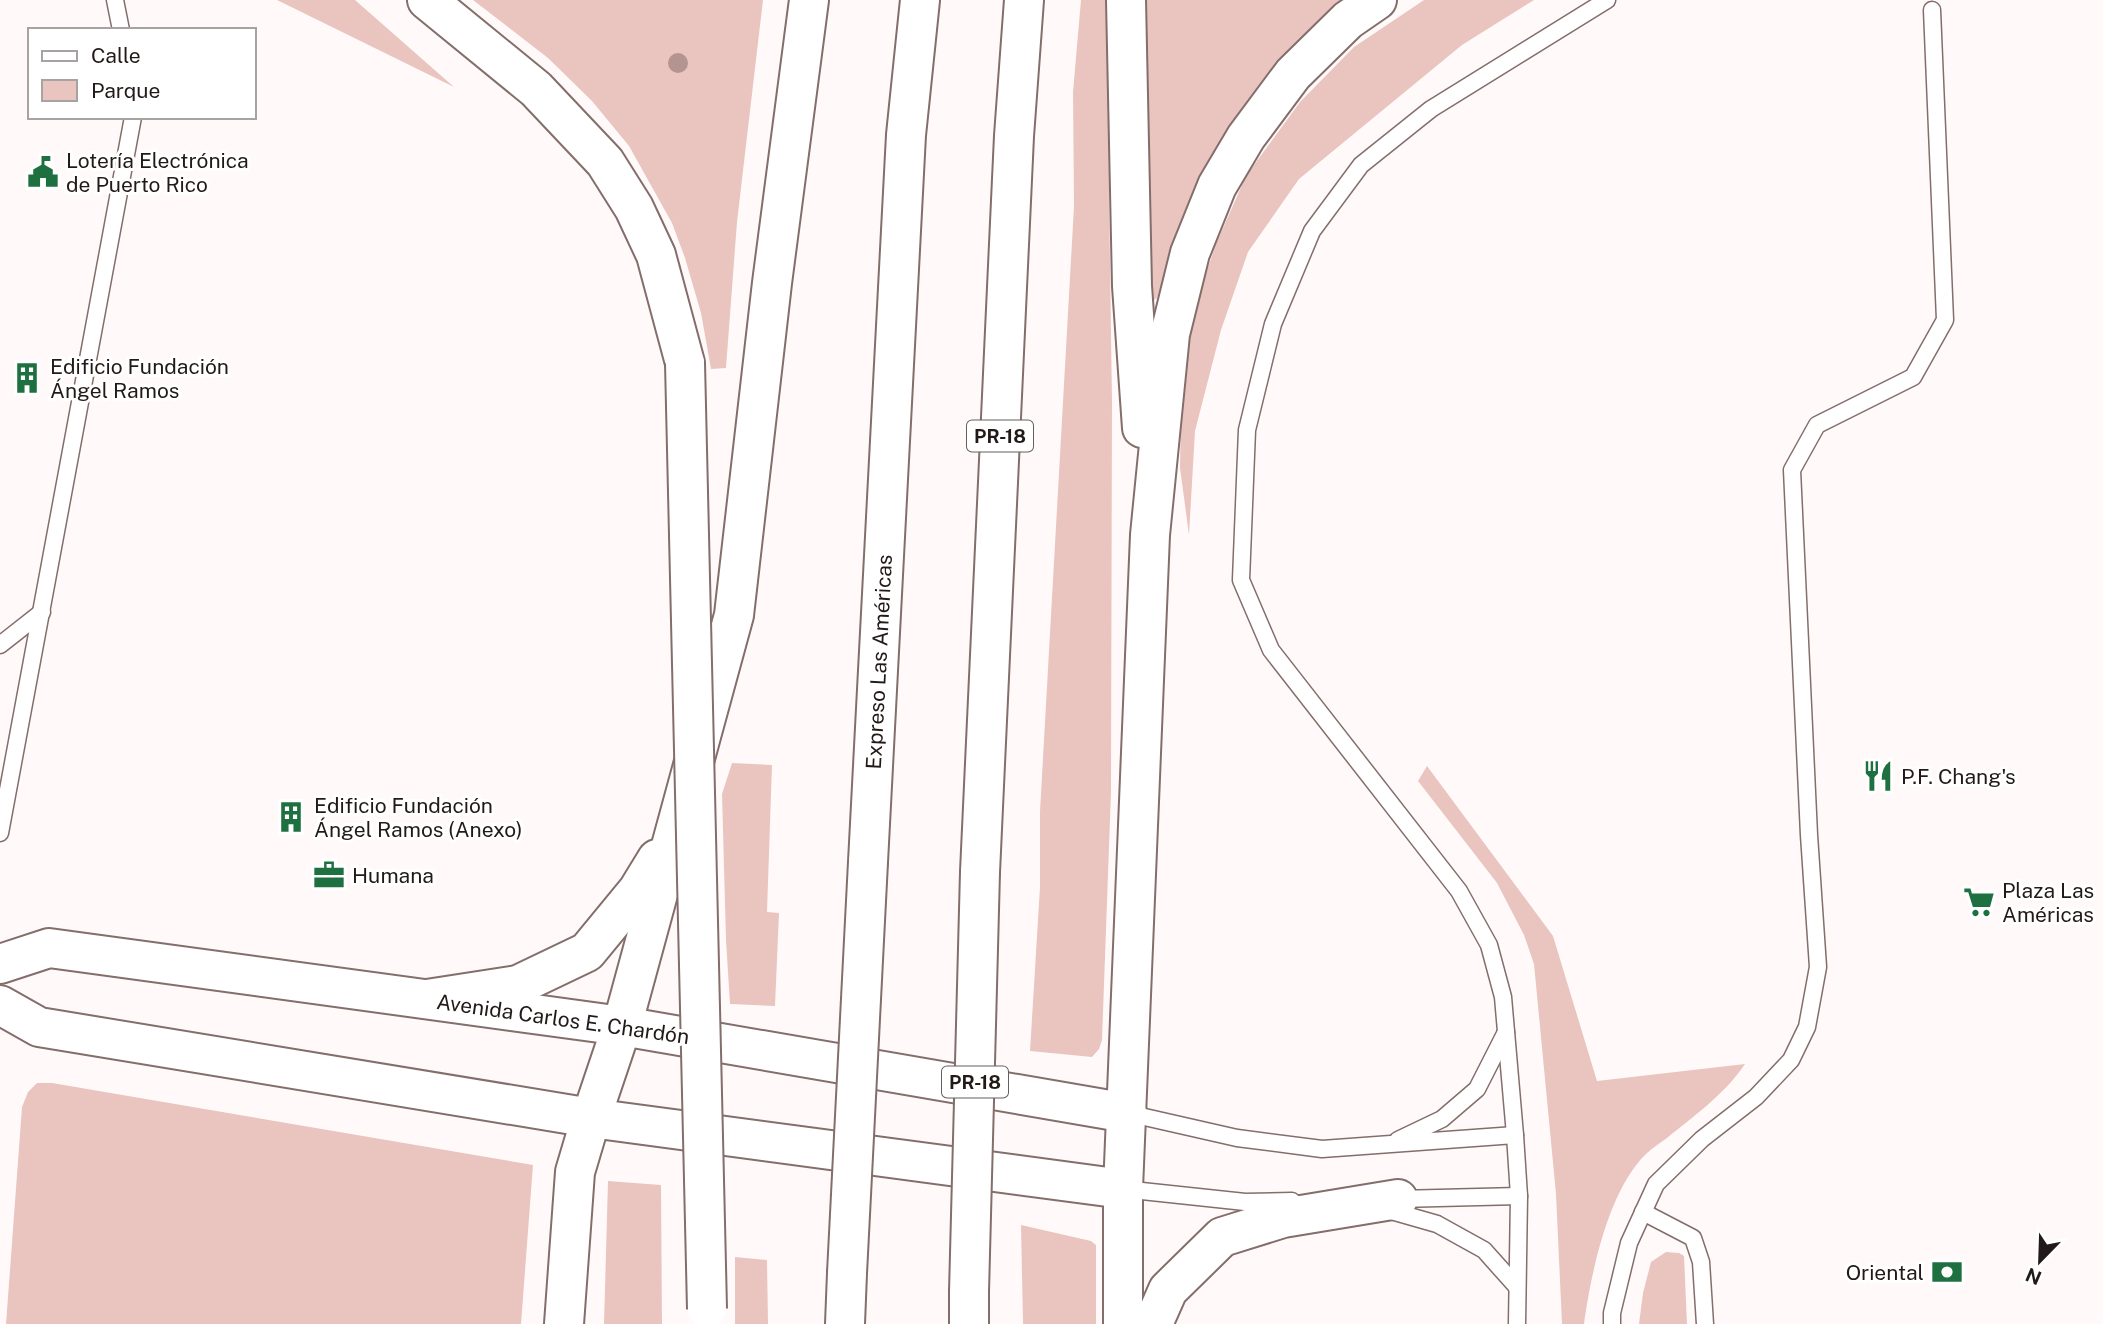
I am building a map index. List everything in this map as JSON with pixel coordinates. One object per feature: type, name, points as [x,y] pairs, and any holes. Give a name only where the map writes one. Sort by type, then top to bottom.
[{"type":"main road","points":[[427,0],[536,89],[605,162],[634,208],[656,255],[685,363],[707,1317]]},
{"type":"main road","points":[[564,1324],[575,1172],[622,1026],[734,615],[772,283],[809,0]]},
{"type":"main road","name":"Expreso Las Américas","points":[[845,1324],[906,135],[920,0]]},
{"type":"main road","name":"PR-18","points":[[969,1308],[980,872],[1014,136],[1024,0]]},
{"type":"main road","points":[[1126,0],[1132,286],[1150,535]]},
{"type":"main road","points":[[1123,1324],[1123,1189],[1150,535],[1170,334],[1190,253],[1217,186],[1246,138],[1293,74],[1348,20],[1377,0]]},
{"type":"main road","points":[[427,999],[518,985],[587,952],[638,890],[676,827]]},
{"type":"main road","name":"Avenida Carlos E. Chardón","points":[[0,964],[49,948],[622,1026],[1126,1113]]},
{"type":"main road","points":[[0,1005],[39,1027],[591,1118],[1123,1189]]},
{"type":"main road","points":[[1153,1324],[1168,1290],[1222,1237],[1283,1218],[1369,1201]]},
{"type":"lane","points":[[114,0],[121,28]]},
{"type":"lane","points":[[1517,1324],[1519,1196],[1515,1135],[1503,997],[1489,945],[1459,891],[1271,650],[1241,580],[1247,429],[1273,324],[1312,231],[1361,165],[1432,109],[1607,0]]},
{"type":"lane","points":[[1612,1324],[1612,1313],[1629,1243],[1656,1184],[1702,1139],[1756,1097],[1791,1060],[1807,1027],[1818,967],[1791,470],[1817,425],[1913,377],[1945,320],[1932,10]]},
{"type":"lane","points":[[0,833],[133,119]]},
{"type":"lane","points":[[0,645],[42,612]]},
{"type":"lane","points":[[1392,1144],[1441,1119],[1477,1089],[1506,1032]]},
{"type":"lane","points":[[1126,1113],[1237,1138],[1322,1149],[1515,1135]]},
{"type":"lane","points":[[1123,1189],[1245,1202],[1519,1196]]},
{"type":"lane","points":[[1369,1201],[1437,1224],[1484,1250],[1517,1287]]},
{"type":"lane","points":[[1643,1212],[1693,1238],[1701,1262],[1705,1324]]},
{"type":"green space","points":[[277,0],[355,0],[454,87]]},
{"type":"green space","points":[[473,0],[763,0],[737,222],[726,368],[711,369],[701,313],[685,258],[672,223],[629,146],[592,101],[548,58]]},
{"type":"green space","points":[[1081,0],[1110,0],[1111,792],[1102,1040],[1092,1057],[1030,1051],[1040,887],[1040,811],[1074,206],[1073,92]]},
{"type":"green space","points":[[1142,0],[1341,0],[1254,94],[1194,188],[1157,298],[1148,304]]},
{"type":"green space","points":[[1424,0],[1534,0],[1462,45],[1299,179],[1248,252],[1221,330],[1195,431],[1189,535],[1180,468],[1181,405],[1192,314],[1216,244],[1246,176],[1300,102],[1354,47]]},
{"type":"green space","points":[[732,763],[772,765],[767,912],[779,913],[775,1006],[730,1004],[722,794]]},
{"type":"green space","points":[[1427,766],[1553,936],[1597,1081],[1745,1064],[1719,1094],[1648,1152],[1621,1189],[1603,1234],[1584,1324],[1562,1324],[1556,1194],[1534,964],[1524,935],[1497,883],[1418,781]]},
{"type":"green space","points":[[37,1083],[52,1083],[533,1165],[521,1324],[6,1324],[22,1107],[28,1092]]},
{"type":"green space","points":[[608,1181],[661,1185],[662,1324],[604,1324]]},
{"type":"green space","points":[[1021,1225],[1091,1241],[1096,1245],[1096,1324],[1023,1324]]},
{"type":"green space","points":[[1666,1252],[1684,1256],[1687,1324],[1639,1324],[1651,1262]]},
{"type":"green space","points":[[735,1257],[767,1260],[768,1324],[735,1324]]},
{"type":"place","name":"Lotería Electrónica de Puerto Rico","points":[[43,172]]},
{"type":"place","name":"Edificio Fundación Ángel Ramos","points":[[27,378]]},
{"type":"place","name":"P.F. Chang's","points":[[1878,776]]},
{"type":"place","name":"Edificio Fundación Ángel Ramos (Anexo)","points":[[291,817]]},
{"type":"place","name":"Humana","points":[[329,875]]},
{"type":"place","name":"Plaza Las Américas","points":[[1979,902]]},
{"type":"place","name":"Oriental","points":[[1947,1272]]}]
